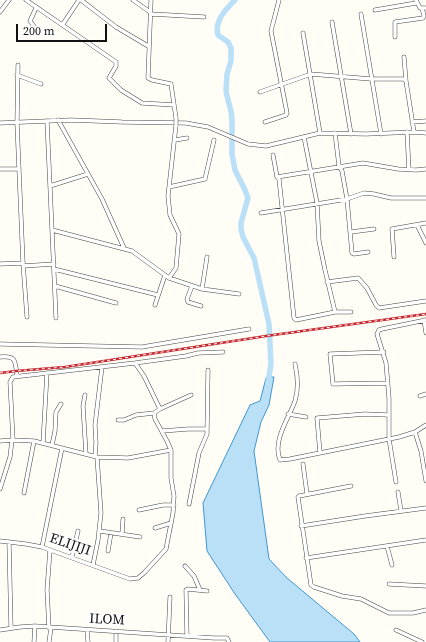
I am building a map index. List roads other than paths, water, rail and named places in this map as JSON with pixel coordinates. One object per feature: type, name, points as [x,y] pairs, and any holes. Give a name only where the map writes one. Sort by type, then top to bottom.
[{"type":"street","points":[[0,12],[9,0]]},
{"type":"street","points":[[26,0],[36,8],[63,24],[86,42],[116,62],[116,66],[109,78],[121,90],[144,104],[174,105]]},
{"type":"street","points":[[63,24],[80,0],[109,20],[116,27],[148,46]]},
{"type":"street","points":[[133,0],[150,13],[204,17]]},
{"type":"street","points":[[150,0],[148,78],[170,84],[176,118],[175,140],[168,196],[170,215],[179,234],[176,268],[169,278]]},
{"type":"street","points":[[265,122],[287,114],[271,31],[279,0]]},
{"type":"street","points":[[375,10],[416,1],[424,8],[423,18],[395,22],[395,37]]},
{"type":"street","points":[[36,8],[30,21],[36,28]]},
{"type":"street","points":[[361,14],[381,134]]},
{"type":"street","points":[[332,22],[340,77],[351,134]]},
{"type":"street","points":[[304,33],[320,133]]},
{"type":"street","points":[[404,57],[414,132]]},
{"type":"street","points":[[18,64],[16,123],[27,317]]},
{"type":"street","points":[[260,92],[311,74],[371,79],[404,79],[406,81]]},
{"type":"street","points":[[17,75],[41,84]]},
{"type":"street","points":[[0,123],[58,120],[198,124],[222,132],[240,142],[256,146],[266,146],[320,133],[426,133]]},
{"type":"street","points":[[58,120],[102,199],[124,248]]},
{"type":"street","points":[[47,121],[56,318]]},
{"type":"street","points":[[412,122],[426,121]]},
{"type":"street","points":[[408,132],[409,170]]},
{"type":"street","points":[[335,133],[347,199],[352,254],[368,252]]},
{"type":"street","points":[[304,137],[317,203],[319,241],[327,282],[335,312]]},
{"type":"street","points":[[175,140],[187,138]]},
{"type":"street","points":[[169,187],[205,179],[214,140]]},
{"type":"street","points":[[274,154],[283,209],[294,318],[296,320],[335,312],[351,312]]},
{"type":"street","points":[[277,176],[363,163],[409,170],[426,169]]},
{"type":"street","points":[[0,169],[18,169]]},
{"type":"street","points":[[50,186],[88,174]]},
{"type":"street","points":[[261,213],[347,199],[369,193],[391,198],[426,198]]},
{"type":"street","points":[[394,257],[392,229],[426,223]]},
{"type":"street","points":[[417,224],[426,243]]},
{"type":"street","points":[[351,232],[374,229]]},
{"type":"street","points":[[52,230],[124,248],[136,253],[169,278],[192,286],[202,289],[239,294]]},
{"type":"street","points":[[202,289],[208,257]]},
{"type":"street","points":[[0,264],[54,264]]},
{"type":"street","points":[[54,269],[158,295]]},
{"type":"street","points":[[155,305],[165,275]]},
{"type":"street","points":[[327,282],[358,278],[367,288],[379,308],[426,301]]},
{"type":"street","points":[[55,286],[116,303]]},
{"type":"street","points":[[192,286],[187,299],[188,302],[201,306]]},
{"type":"street","points":[[396,482],[389,440],[388,383],[384,352],[377,334],[379,330],[425,320],[426,333]]},
{"type":"street","points":[[0,344],[144,347],[249,329]]},
{"type":"street","points":[[0,489],[10,457],[13,440],[10,382],[13,377],[135,363],[198,353],[223,352]]},
{"type":"street","points":[[384,352],[330,354],[333,384],[388,383]]},
{"type":"street","points":[[0,357],[10,356],[12,358],[17,376]]},
{"type":"street","points":[[135,363],[144,376],[160,409]]},
{"type":"street","points":[[294,364],[298,377],[298,391],[279,441],[279,459],[290,459],[389,440],[415,432],[426,425]]},
{"type":"street","points":[[93,565],[100,531],[101,504],[96,457],[96,425],[102,367]]},
{"type":"street","points":[[189,504],[199,453],[206,438],[208,370]]},
{"type":"street","points":[[42,442],[47,373]]},
{"type":"street","points":[[420,396],[426,394]]},
{"type":"street","points":[[85,395],[83,406],[86,454]]},
{"type":"street","points":[[118,420],[124,420],[136,415],[154,413],[191,396]]},
{"type":"street","points":[[52,445],[56,412],[61,404]]},
{"type":"street","points":[[154,413],[155,419],[171,450],[171,478],[174,505],[171,523],[155,528]]},
{"type":"street","points":[[288,414],[306,418]]},
{"type":"street","points":[[320,453],[317,418],[365,414],[388,415]]},
{"type":"street","points":[[162,431],[207,429]]},
{"type":"street","points":[[415,432],[421,451],[426,481]]},
{"type":"street","points":[[0,441],[13,440],[42,442],[96,457],[112,456],[128,458],[171,450]]},
{"type":"street","points":[[24,493],[34,441]]},
{"type":"street","points":[[42,547],[62,448]]},
{"type":"street","points":[[303,464],[307,494]]},
{"type":"street","points":[[351,486],[307,494],[299,496],[298,498],[311,584],[314,587],[342,596],[361,599],[392,614],[413,613],[426,610]]},
{"type":"street","points":[[398,492],[401,512]]},
{"type":"street","points":[[139,510],[162,505],[174,505]]},
{"type":"street","points":[[302,526],[426,508]]},
{"type":"street","points":[[122,534],[123,519]]},
{"type":"street","name":"ELIJIJI","points":[[0,541],[42,547],[130,579],[138,578],[164,552],[167,546],[171,523]]},
{"type":"street","points":[[72,558],[78,531]]},
{"type":"street","points":[[100,531],[140,536]]},
{"type":"street","points":[[108,551],[111,533]]},
{"type":"street","points":[[306,558],[426,540]]},
{"type":"street","points":[[9,542],[11,628]]},
{"type":"street","points":[[387,546],[392,565]]},
{"type":"street","points":[[49,642],[50,628],[48,590],[50,550]]},
{"type":"street","points":[[185,566],[194,576],[200,590]]},
{"type":"street","points":[[388,584],[426,586]]},
{"type":"street","points":[[187,636],[186,590],[207,591]]},
{"type":"street","points":[[168,642],[170,597]]},
{"type":"street","points":[[34,642],[35,626]]},
{"type":"street","name":"ILOM","points":[[0,630],[35,626],[214,638],[225,637],[229,642]]},
{"type":"street","points":[[87,630],[88,642]]},
{"type":"street","points":[[396,630],[422,642]]},
{"type":"street","points":[[116,631],[116,642]]},
{"type":"water","points":[[274,377],[269,405],[261,422],[254,451],[269,559],[287,578],[354,634],[360,642],[270,642],[235,594],[207,551],[203,503],[250,405],[260,401],[266,378]]},
{"type":"waterway","points":[[235,0],[219,20],[217,30],[218,35],[228,42],[231,48],[231,61],[227,74],[226,91],[232,120],[232,154],[235,170],[248,198],[241,223],[241,229],[243,237],[254,258],[269,324],[271,364],[268,383]]},
{"type":"railway","points":[[0,373],[65,367],[266,336],[426,314]]}]
